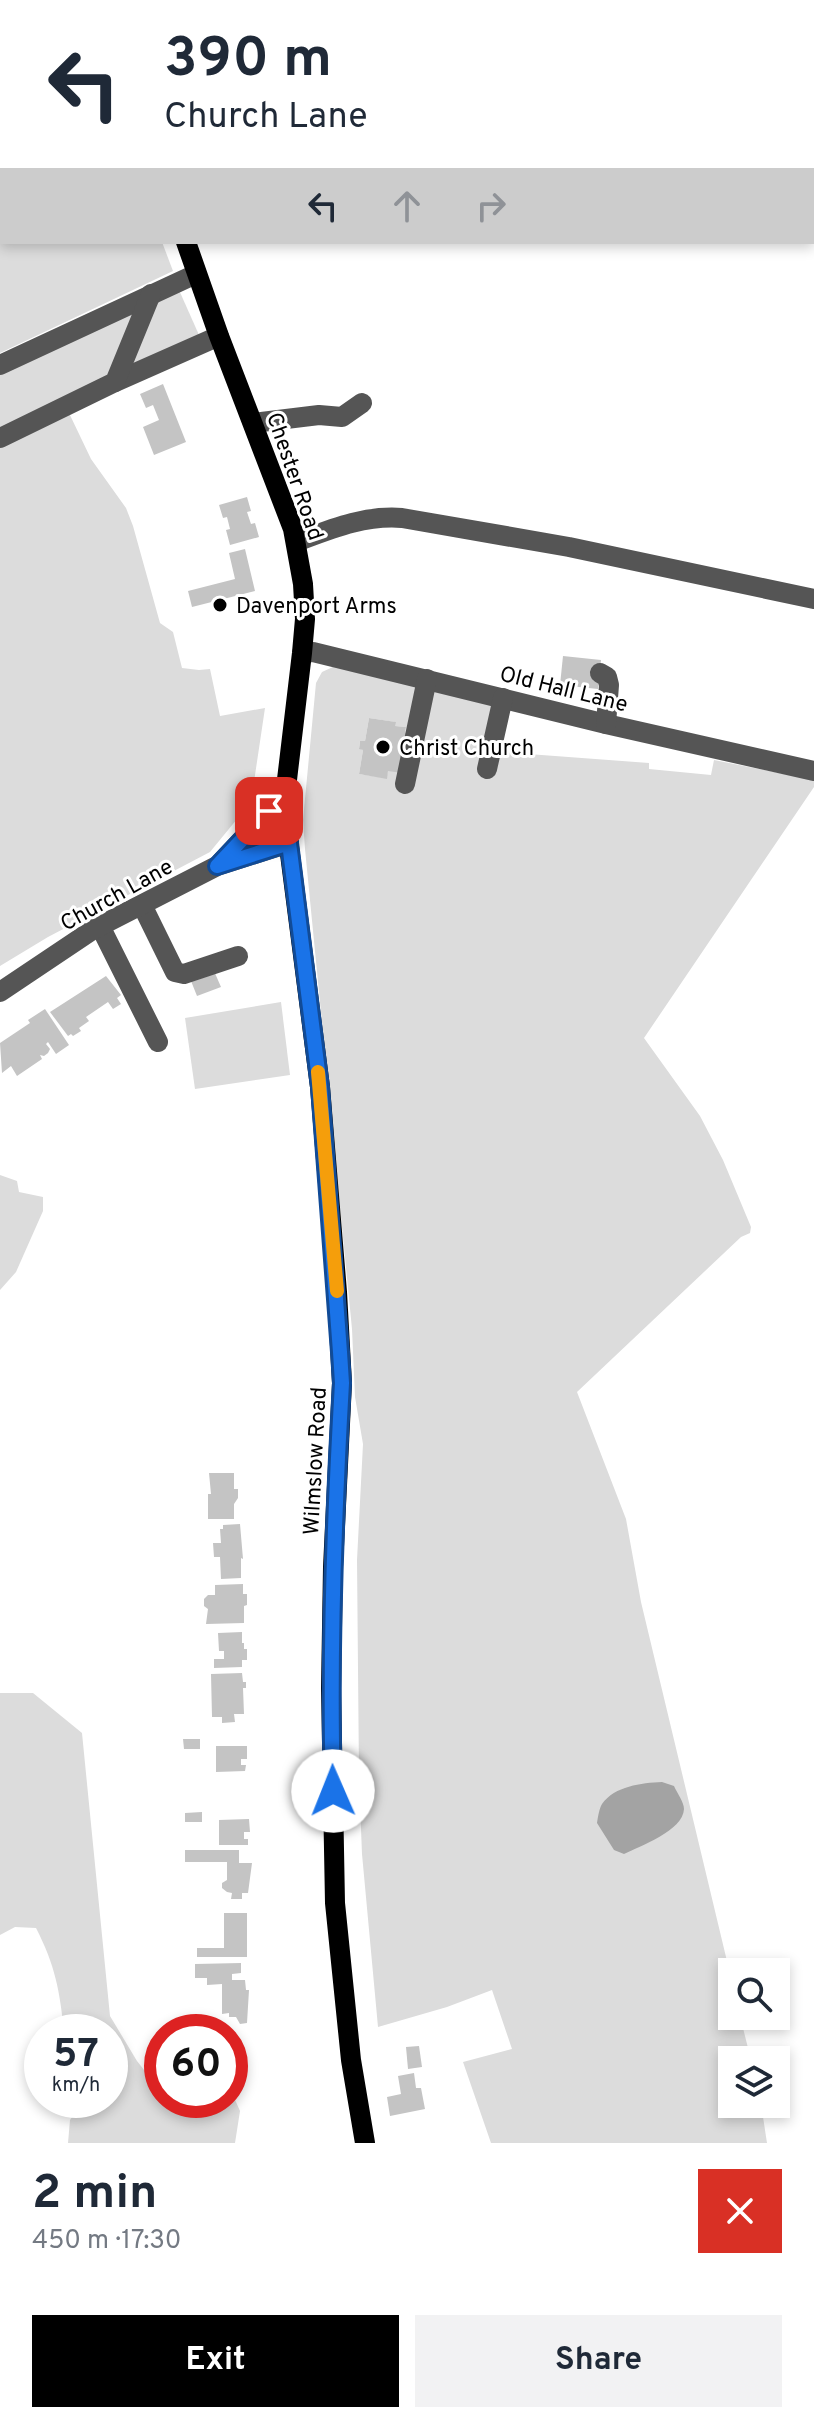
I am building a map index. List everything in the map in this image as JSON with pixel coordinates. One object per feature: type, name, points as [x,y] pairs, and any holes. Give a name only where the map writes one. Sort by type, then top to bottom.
[{"type":"main road","name":"Chester Road","points":[[187,244],[296,542],[305,619],[286,793],[288,837]]},
{"type":"main road","name":"Wilmslow Road","points":[[288,837],[320,1087],[337,1292],[342,1383],[331,1688],[335,1903],[351,2060],[365,2143]]},
{"type":"street","points":[[0,365],[196,274]]},
{"type":"street","points":[[115,382],[151,294]]},
{"type":"street","points":[[0,438],[219,336]]},
{"type":"street","points":[[253,423],[319,415],[342,417],[362,403]]},
{"type":"street","points":[[296,542],[357,520],[402,518],[569,547],[814,599]]},
{"type":"street","name":"Old Hall Lane","points":[[302,653],[313,652],[814,771]]},
{"type":"street","points":[[600,673],[607,677],[609,685],[606,724]]},
{"type":"street","points":[[405,784],[427,679]]},
{"type":"street","points":[[487,769],[503,698]]},
{"type":"street","name":"Church Lane","points":[[217,866],[286,793]]},
{"type":"street","name":"Church Lane","points":[[0,992],[100,926],[217,866],[288,837]]},
{"type":"street","points":[[142,905],[175,972],[184,974],[238,956]]},
{"type":"street","points":[[100,926],[158,1042]]},
{"type":"shaded area","points":[[0,244],[163,244],[173,271],[0,353]]},
{"type":"shaded area","points":[[179,290],[199,335],[128,369],[154,303]]},
{"type":"shaded area","points":[[137,306],[109,377],[0,428],[0,373]]},
{"type":"shaded area","points":[[69,413],[91,459],[126,508],[160,623],[173,632],[182,668],[210,669],[220,716],[265,708],[251,802],[210,852],[48,937],[0,966],[0,447]]},
{"type":"shaded area","points":[[335,666],[496,704],[487,751],[649,763],[649,769],[711,775],[714,760],[814,780],[814,787],[644,1038],[700,1116],[723,1160],[751,1227],[750,1233],[741,1237],[577,1392],[626,1519],[641,1602],[726,1958],[718,1958],[718,2030],[744,2030],[748,2046],[718,2046],[718,2118],[763,2118],[767,2143],[491,2143],[463,2062],[512,2049],[492,1990],[378,2027],[362,1854],[359,1777],[357,1560],[363,1444],[355,1397],[352,1329],[303,820],[316,683],[322,672]],"holes":[[[369,718],[395,722],[395,726],[406,727],[405,733],[409,734],[386,778],[359,774],[363,750],[359,748],[360,741],[365,741]]]},
{"type":"shaded area","points":[[281,1002],[290,1075],[195,1089],[185,1018]]},
{"type":"shaded area","points":[[0,1175],[17,1181],[19,1192],[43,1197],[43,1211],[16,1272],[0,1290]]},
{"type":"shaded area","points":[[0,1693],[33,1693],[82,1733],[110,2014],[62,2014],[56,1978],[36,1928],[15,1927],[0,1935]]},
{"type":"shaded area","points":[[662,1782],[674,1786],[682,1800],[682,1817],[669,1831],[650,1842],[624,1854],[614,1850],[597,1823],[602,1804],[621,1789]]},
{"type":"shaded area","points":[[128,2046],[144,2070],[144,2118],[239,2118],[235,2143],[68,2143],[70,2120],[128,2118]]},
{"type":"building","points":[[163,384],[186,442],[154,455],[143,427],[159,420],[153,405],[146,408],[140,394]]},
{"type":"building","points":[[247,497],[251,511],[247,512],[251,524],[255,523],[259,537],[230,545],[227,517],[223,518],[219,505]]},
{"type":"building","points":[[245,549],[255,591],[192,607],[188,591],[235,579],[229,553]]},
{"type":"building","points":[[563,656],[601,660],[598,689],[560,685]]},
{"type":"building","name":"Christ Church","points":[[369,718],[396,722],[395,726],[406,727],[405,733],[409,733],[402,773],[388,771],[387,779],[359,774],[363,750],[359,749],[360,741],[365,741]]},
{"type":"building","points":[[214,971],[221,987],[197,996],[191,981]]},
{"type":"building","points":[[106,976],[121,995],[117,998],[121,1004],[113,1009],[108,1002],[86,1017],[89,1021],[79,1028],[81,1031],[68,1036],[50,1012]]},
{"type":"building","points":[[45,1009],[69,1045],[56,1054],[48,1042],[48,1053],[40,1055],[42,1059],[17,1076],[11,1066],[2,1073],[0,1043]]},
{"type":"building","points":[[209,1473],[234,1473],[234,1489],[238,1489],[238,1498],[234,1504],[234,1519],[208,1519],[208,1494],[211,1494]]},
{"type":"building","points":[[240,1524],[241,1578],[221,1579],[220,1557],[214,1557],[213,1543],[221,1543],[220,1529],[223,1525]]},
{"type":"building","points":[[243,1584],[243,1594],[247,1594],[244,1623],[206,1624],[208,1609],[204,1606],[204,1599],[215,1595],[215,1585]]},
{"type":"building","points":[[242,1632],[247,1660],[242,1660],[242,1667],[214,1668],[214,1659],[224,1659],[224,1651],[219,1651],[218,1633]]},
{"type":"building","points":[[242,1673],[243,1682],[246,1682],[246,1688],[243,1688],[244,1714],[234,1714],[235,1722],[222,1723],[222,1717],[212,1717],[211,1674]]},
{"type":"building","points":[[183,1739],[200,1739],[200,1749],[184,1749]]},
{"type":"building","points":[[216,1746],[247,1746],[247,1759],[241,1759],[241,1765],[246,1765],[245,1771],[216,1772]]},
{"type":"building","points":[[202,1812],[202,1822],[185,1822],[185,1813]]},
{"type":"building","points":[[249,1819],[250,1832],[244,1832],[248,1845],[219,1845],[219,1820]]},
{"type":"building","points":[[185,1850],[239,1850],[239,1863],[252,1863],[248,1893],[242,1893],[242,1899],[231,1899],[232,1893],[222,1888],[222,1883],[227,1880],[227,1862],[185,1862]]},
{"type":"building","points":[[224,1913],[247,1913],[247,1957],[197,1957],[197,1948],[224,1948]]},
{"type":"building","points":[[241,1963],[241,1973],[232,1974],[232,1980],[245,1980],[246,1990],[249,1990],[248,2014],[222,2014],[222,1984],[207,1985],[207,1978],[195,1978],[195,1964]]},
{"type":"building","points":[[419,2046],[422,2067],[408,2069],[406,2047]]},
{"type":"building","points":[[414,2073],[416,2088],[421,2088],[425,2109],[390,2116],[387,2097],[401,2094],[398,2076]]},
{"type":"slow traffic","points":[[318,1072],[337,1291]]},
{"type":"place","name":"Davenport Arms","points":[[220,605]]},
{"type":"place","name":"Christ Church","points":[[383,747]]},
{"type":"route","points":[[269,811],[217,866],[289,843],[320,1087],[342,1383],[333,1567],[333,1791]]}]
